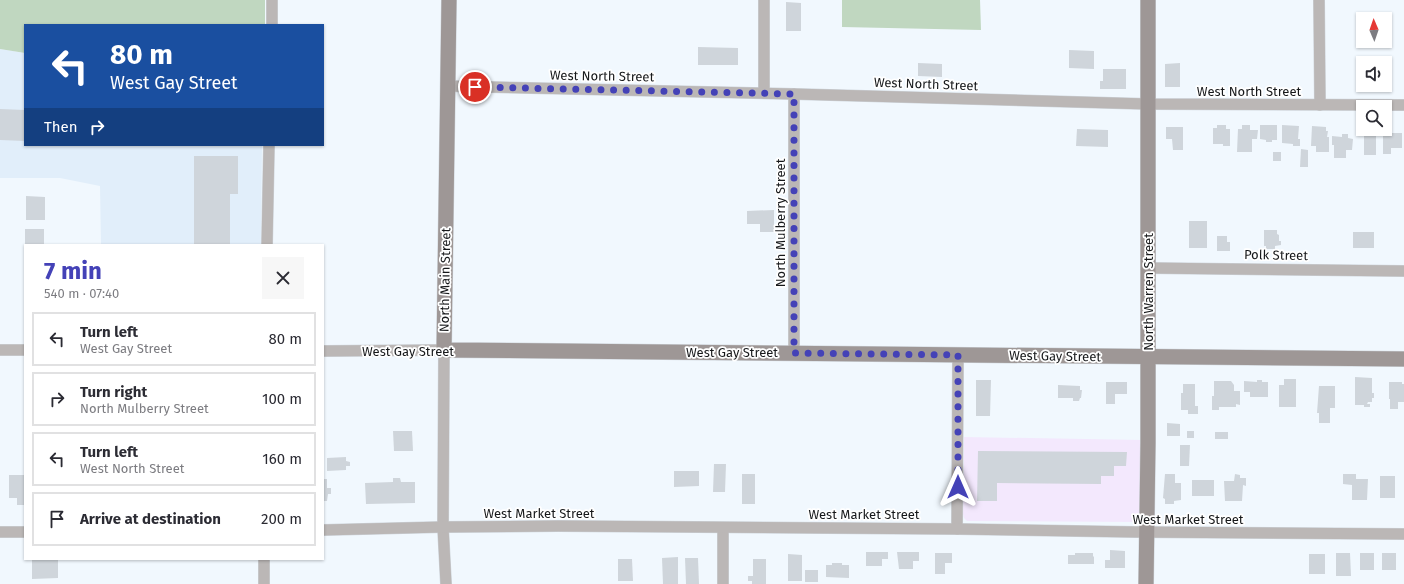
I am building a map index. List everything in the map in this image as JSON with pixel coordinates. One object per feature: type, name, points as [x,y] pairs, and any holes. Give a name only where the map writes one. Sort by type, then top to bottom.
[{"type":"street","points":[[272,0],[272,24]]},
{"type":"street","name":"North Main Street","points":[[446,584],[443,527],[449,0]]},
{"type":"street","points":[[764,0],[764,93]]},
{"type":"street","name":"North Warren Street","points":[[1146,584],[1148,358],[1148,0]]},
{"type":"street","points":[[1319,0],[1320,105]]},
{"type":"street","name":"West North Street","points":[[447,86],[1148,104],[1404,105]]},
{"type":"street","name":"North Mulberry Street","points":[[794,94],[794,353]]},
{"type":"street","points":[[267,244],[269,146]]},
{"type":"street","name":"Polk Street","points":[[1148,268],[1404,271]]},
{"type":"street","points":[[0,350],[24,350]]},
{"type":"street","name":"West Gay Street","points":[[324,351],[444,350],[1148,358],[1404,359]]},
{"type":"street","points":[[957,529],[958,355]]},
{"type":"street","name":"West Market Street","points":[[324,530],[443,527],[723,528],[1404,534]]},
{"type":"street","points":[[723,528],[723,584]]},
{"type":"street","points":[[0,532],[24,532]]},
{"type":"street","points":[[264,560],[264,584]]},
{"type":"shaded area","points":[[0,49],[24,53],[24,146],[262,146],[261,244],[101,244],[100,186],[60,178],[0,178]]},
{"type":"shaded area","points":[[964,437],[1143,440],[1141,519],[1136,522],[967,521],[963,514]]},
{"type":"green space","points":[[0,0],[265,0],[265,24],[24,24],[24,53],[0,49]]},
{"type":"green space","points":[[842,0],[980,0],[981,30],[842,27]]},
{"type":"building","points":[[786,2],[801,3],[801,31],[786,31]]},
{"type":"building","points":[[698,47],[738,48],[738,65],[698,65]]},
{"type":"building","points":[[1069,50],[1094,51],[1094,69],[1069,68]]},
{"type":"building","points":[[918,63],[942,64],[942,77],[918,76]]},
{"type":"building","points":[[1180,63],[1180,87],[1165,87],[1165,64]]},
{"type":"building","points":[[1103,69],[1126,69],[1126,89],[1100,89],[1100,81],[1103,81]]},
{"type":"building","points":[[0,109],[24,110],[24,141],[0,140]]},
{"type":"building","points":[[1217,125],[1226,125],[1226,129],[1230,129],[1230,146],[1213,144],[1213,128],[1217,128]]},
{"type":"building","points":[[1242,125],[1250,125],[1250,130],[1258,130],[1257,139],[1252,139],[1252,152],[1237,152],[1238,129],[1242,129]]},
{"type":"building","points":[[1260,125],[1277,125],[1277,140],[1266,142],[1266,140],[1260,139]]},
{"type":"building","points":[[1282,125],[1299,126],[1298,139],[1300,139],[1300,146],[1282,143]]},
{"type":"building","points":[[1312,126],[1326,127],[1326,131],[1328,131],[1327,137],[1329,137],[1329,152],[1316,152],[1316,146],[1311,146]]},
{"type":"building","points":[[1166,127],[1183,127],[1183,150],[1173,150],[1172,139],[1166,139]]},
{"type":"building","points":[[1077,129],[1108,130],[1108,147],[1076,146]]},
{"type":"building","points":[[1392,133],[1402,133],[1402,148],[1391,148],[1391,154],[1383,154],[1383,136],[1392,136]]},
{"type":"building","points":[[1342,134],[1348,134],[1348,138],[1353,139],[1352,150],[1346,150],[1346,158],[1334,158],[1332,136],[1342,137]]},
{"type":"building","points":[[1364,136],[1376,136],[1376,155],[1364,155]]},
{"type":"building","points":[[1301,149],[1308,150],[1308,167],[1300,167]]},
{"type":"building","points":[[1273,152],[1281,152],[1281,161],[1273,161]]},
{"type":"building","points":[[194,156],[238,156],[238,194],[230,194],[230,244],[194,244]]},
{"type":"building","points":[[26,196],[45,197],[45,220],[26,220]]},
{"type":"building","points":[[774,210],[774,232],[760,232],[760,224],[747,224],[747,211]]},
{"type":"building","points":[[1189,221],[1207,221],[1207,248],[1189,248]]},
{"type":"building","points":[[25,229],[44,229],[44,244],[25,244]]},
{"type":"building","points":[[1264,230],[1277,230],[1281,245],[1275,246],[1275,249],[1266,249],[1266,246],[1264,246]]},
{"type":"building","points":[[1353,232],[1374,232],[1374,248],[1353,248]]},
{"type":"building","points":[[1217,236],[1227,236],[1227,242],[1230,242],[1230,251],[1217,251]]},
{"type":"building","points":[[1355,377],[1372,378],[1372,393],[1374,393],[1374,398],[1372,398],[1372,402],[1368,402],[1367,404],[1370,404],[1370,407],[1355,405]]},
{"type":"building","points":[[1284,379],[1296,379],[1296,407],[1279,407],[1279,385],[1284,385]]},
{"type":"building","points":[[976,380],[991,380],[990,416],[976,416]]},
{"type":"building","points":[[1257,380],[1268,382],[1268,397],[1250,397],[1250,392],[1244,392],[1244,381],[1257,382]]},
{"type":"building","points":[[1214,381],[1231,381],[1234,385],[1234,391],[1240,391],[1240,405],[1236,404],[1236,407],[1219,407],[1219,410],[1212,410]]},
{"type":"building","points":[[1106,382],[1127,382],[1127,394],[1115,394],[1115,404],[1106,404]]},
{"type":"building","points":[[1389,382],[1402,382],[1402,384],[1404,384],[1404,402],[1398,402],[1398,409],[1390,409]]},
{"type":"building","points":[[1183,384],[1195,384],[1195,406],[1198,406],[1198,414],[1188,414],[1188,410],[1181,410],[1181,393],[1183,393]]},
{"type":"building","points":[[1058,385],[1080,386],[1080,390],[1082,390],[1081,398],[1079,401],[1073,401],[1073,398],[1058,398]]},
{"type":"building","points":[[1319,386],[1335,386],[1335,408],[1330,408],[1330,423],[1319,423],[1319,413],[1317,413]]},
{"type":"building","points":[[1167,423],[1180,424],[1180,436],[1167,436]]},
{"type":"building","points":[[393,431],[412,431],[413,451],[394,451]]},
{"type":"building","points":[[1187,431],[1194,431],[1194,438],[1187,438]]},
{"type":"building","points":[[1215,432],[1228,432],[1228,439],[1215,439]]},
{"type":"building","points":[[1180,445],[1190,445],[1189,466],[1180,466]]},
{"type":"building","points":[[978,451],[1127,452],[1126,466],[1114,466],[1114,476],[1101,476],[1101,484],[997,483],[997,501],[977,501]]},
{"type":"building","points":[[346,457],[346,461],[350,462],[350,466],[346,466],[346,470],[327,471],[327,458]]},
{"type":"building","points":[[714,464],[726,464],[725,492],[713,492]]},
{"type":"building","points":[[674,471],[699,471],[699,486],[674,487]]},
{"type":"building","points":[[742,474],[755,474],[755,504],[742,504]]},
{"type":"building","points":[[1165,474],[1175,474],[1175,483],[1181,483],[1181,500],[1174,501],[1174,504],[1165,504],[1165,499],[1163,498]]},
{"type":"building","points":[[1235,474],[1240,475],[1240,478],[1246,478],[1246,486],[1243,485],[1242,501],[1225,501],[1224,481],[1234,481]]},
{"type":"building","points":[[1343,474],[1356,474],[1356,479],[1368,479],[1367,500],[1352,500],[1352,485],[1343,484]]},
{"type":"building","points":[[9,475],[24,475],[24,505],[17,505],[17,498],[9,498]]},
{"type":"building","points":[[1380,476],[1395,476],[1395,498],[1380,498]]},
{"type":"building","points":[[393,478],[400,478],[401,482],[415,482],[415,503],[366,504],[365,483],[393,482]]},
{"type":"building","points":[[324,479],[327,479],[327,488],[331,488],[331,494],[328,494],[327,501],[324,501]]},
{"type":"building","points":[[1192,480],[1214,480],[1214,496],[1192,496]]},
{"type":"building","points":[[1110,550],[1125,551],[1125,568],[1105,568],[1105,560],[1110,560]]},
{"type":"building","points":[[866,552],[888,552],[888,559],[882,559],[882,566],[866,566]]},
{"type":"building","points":[[897,552],[919,552],[919,561],[913,561],[913,569],[899,569]]},
{"type":"building","points":[[935,553],[952,553],[952,563],[945,563],[945,574],[935,574]]},
{"type":"building","points":[[1075,553],[1093,553],[1094,564],[1068,564],[1068,555],[1075,555]]},
{"type":"building","points":[[1336,553],[1350,553],[1351,576],[1336,576]]},
{"type":"building","points":[[1360,553],[1374,553],[1374,570],[1360,570]]},
{"type":"building","points":[[1382,553],[1396,553],[1396,570],[1382,570]]},
{"type":"building","points":[[788,554],[802,555],[802,581],[788,581]]},
{"type":"building","points":[[1309,554],[1325,554],[1325,574],[1309,574]]},
{"type":"building","points":[[678,557],[678,584],[663,584],[662,558]]},
{"type":"building","points":[[685,558],[698,558],[699,584],[686,584]]},
{"type":"building","points":[[618,559],[632,559],[633,581],[618,581]]},
{"type":"building","points":[[753,559],[766,559],[766,584],[752,584],[752,581],[748,581],[748,576],[753,576]]},
{"type":"building","points":[[32,560],[58,560],[58,578],[32,579]]},
{"type":"building","points":[[832,563],[849,565],[849,578],[826,577],[826,565],[832,565]]},
{"type":"building","points":[[805,570],[818,570],[818,582],[805,582]]},
{"type":"route","points":[[475,87],[794,94],[794,353],[958,355],[958,487]]}]
